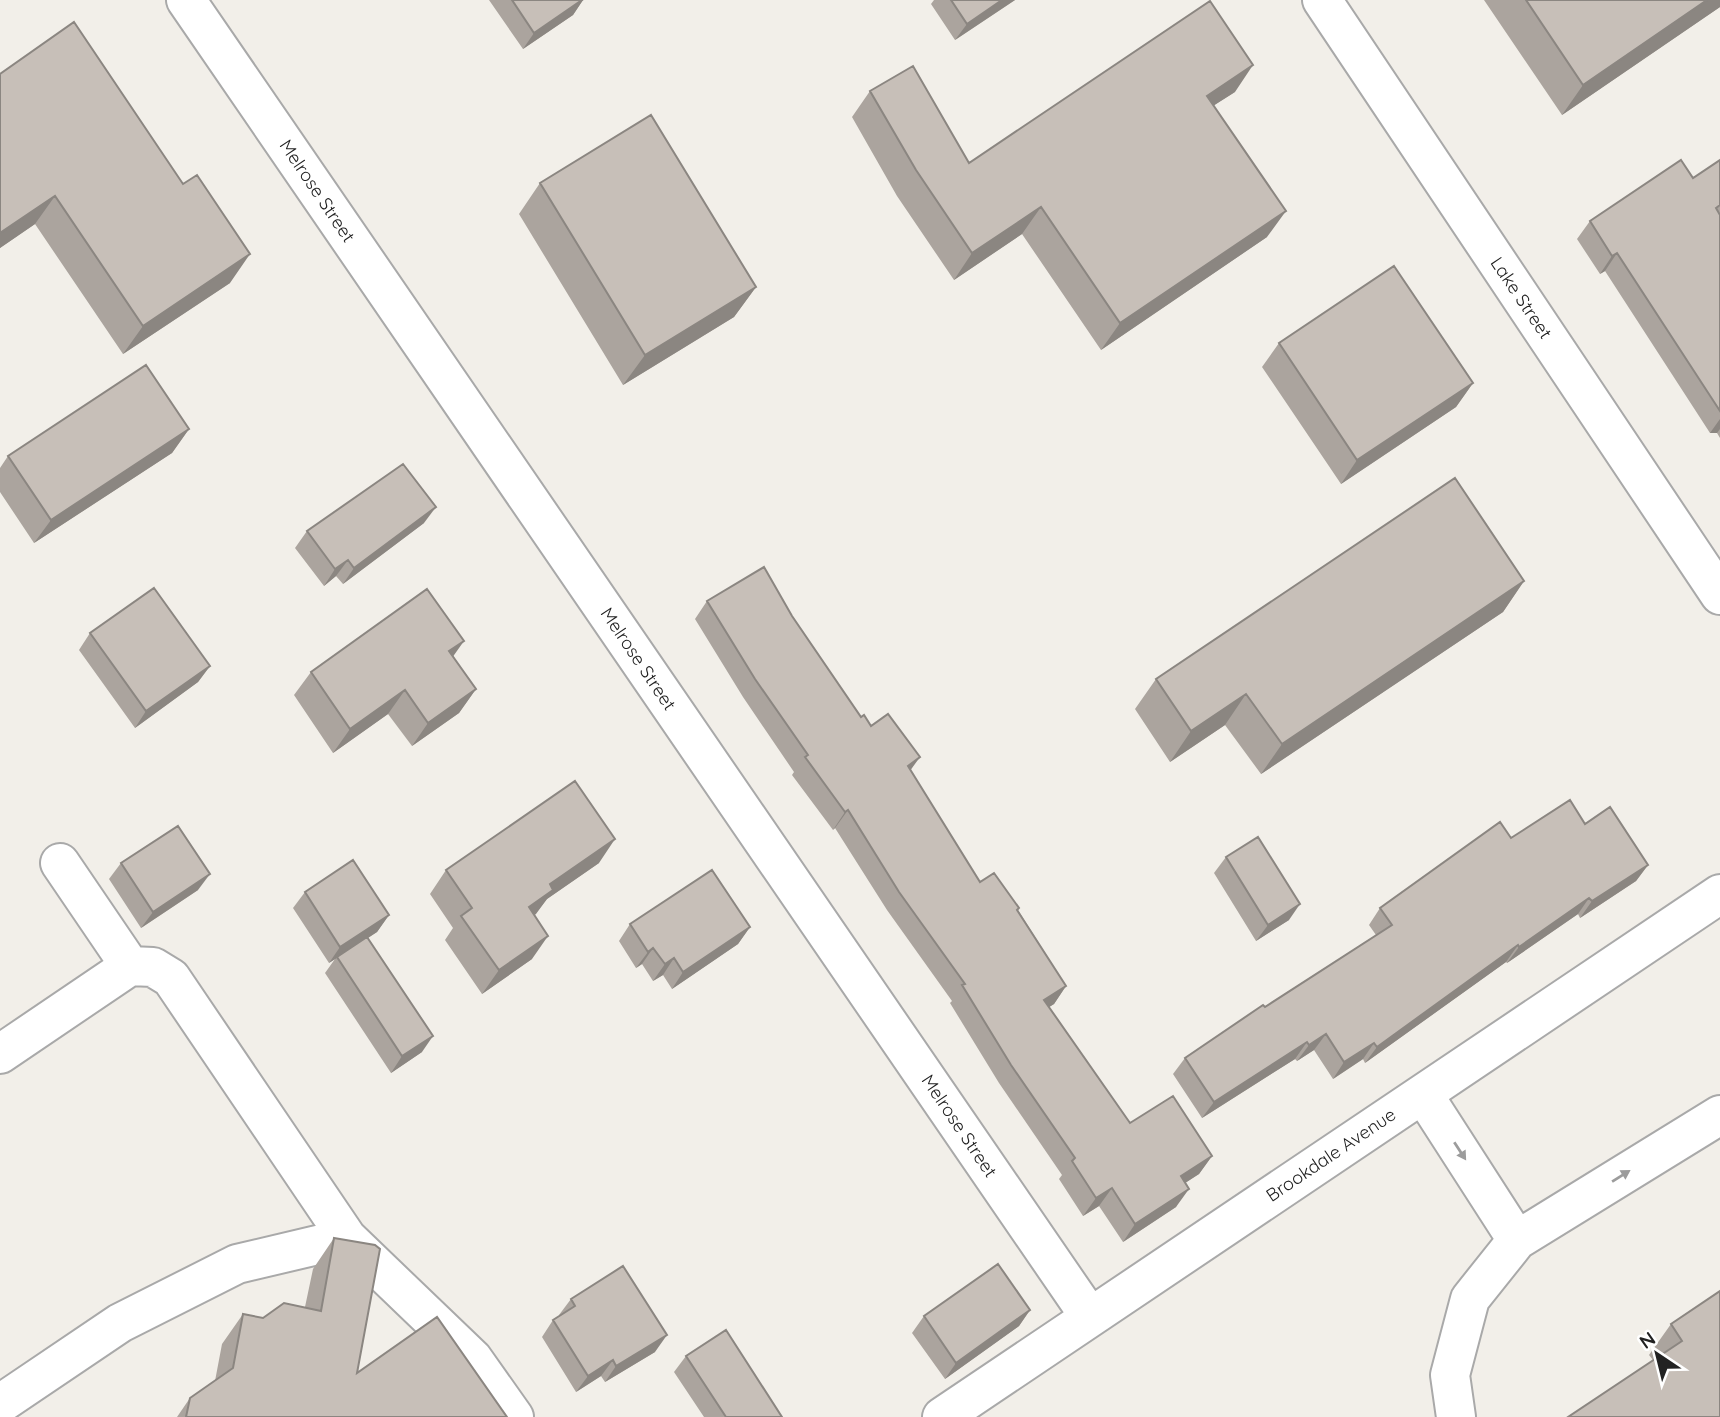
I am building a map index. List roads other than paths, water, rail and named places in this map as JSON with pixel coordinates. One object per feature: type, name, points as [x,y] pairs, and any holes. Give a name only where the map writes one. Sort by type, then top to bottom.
[{"type":"street","name":"Melrose Street","points":[[186,0],[1090,1317]]},
{"type":"street","name":"Lake Street","points":[[1322,0],[1720,595]]},
{"type":"street","points":[[60,863],[130,966]]},
{"type":"street","name":"Brookdale Avenue","points":[[942,1417],[1720,894]]},
{"type":"street","points":[[0,1054],[130,966],[153,967],[171,978],[347,1238],[473,1359],[513,1417]]},
{"type":"street","points":[[1423,1094],[1517,1240]]},
{"type":"street","points":[[1456,1417],[1450,1376],[1470,1299],[1517,1240],[1720,1115]]},
{"type":"street","points":[[6,1417],[0,1406],[120,1323],[237,1264],[347,1238]]}]
